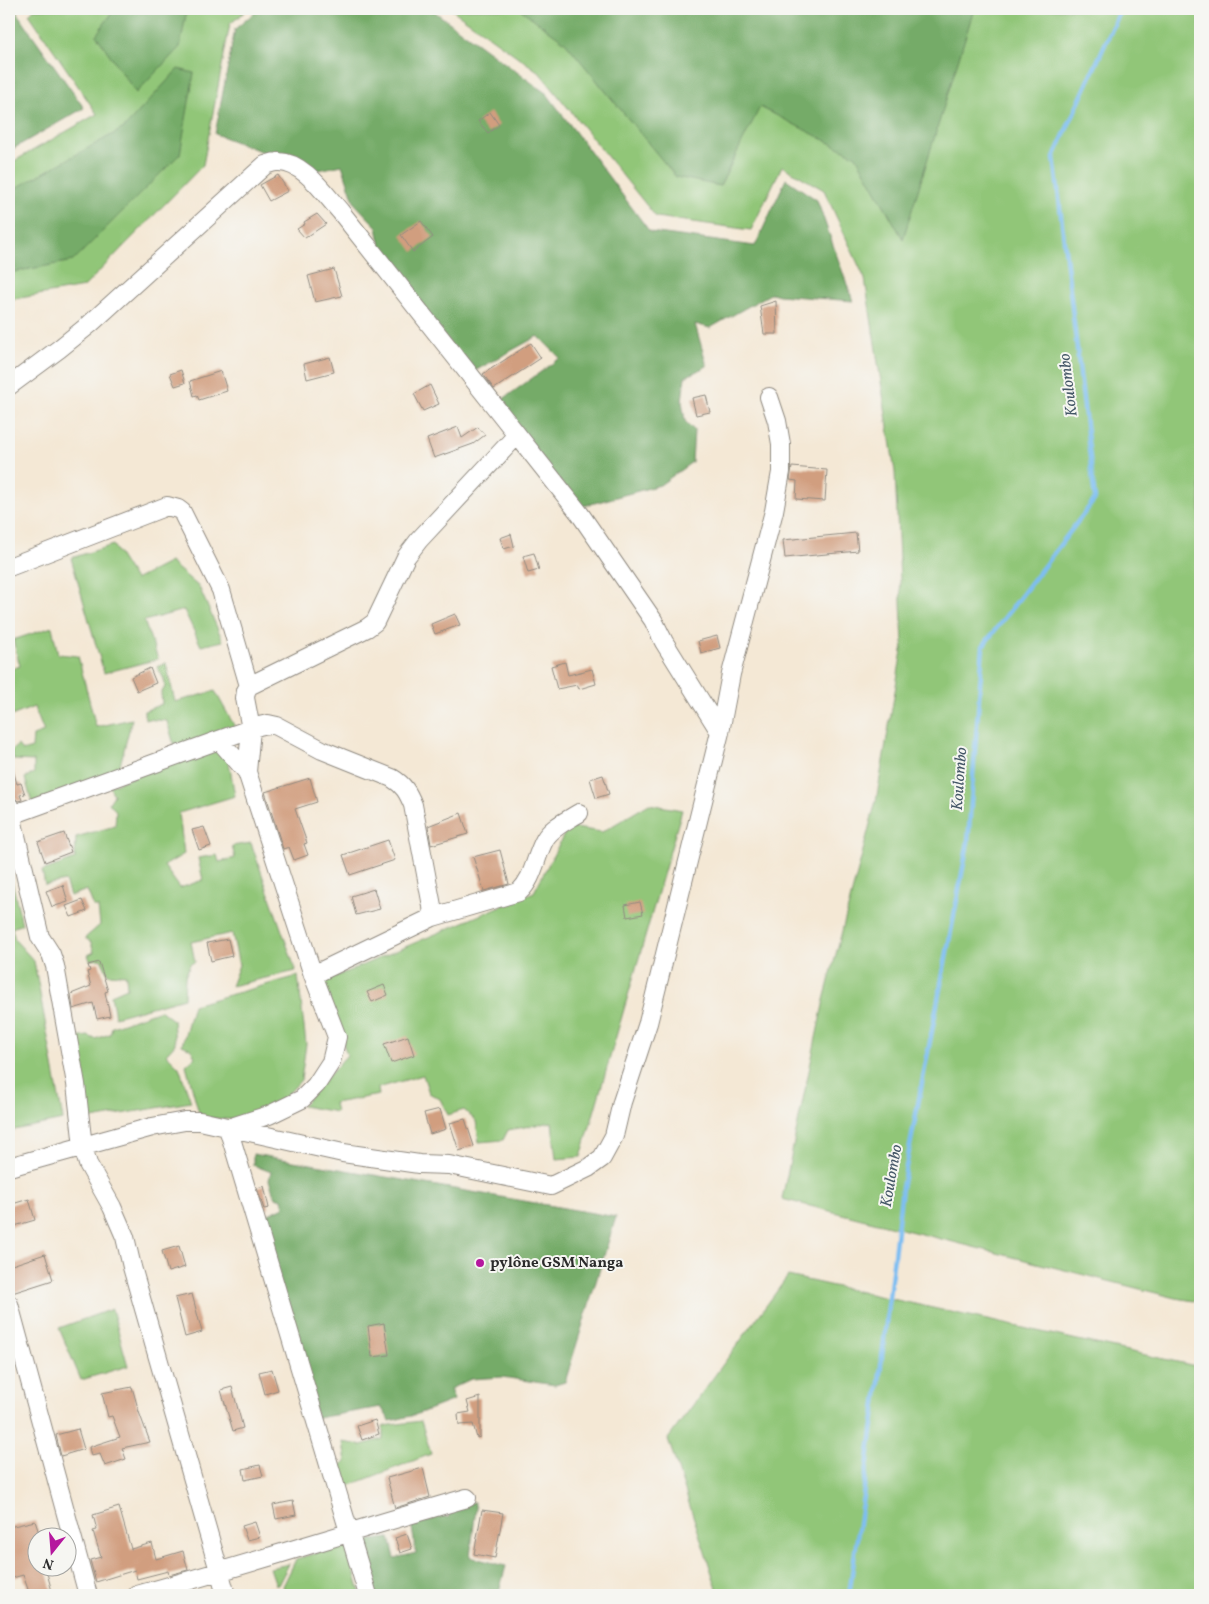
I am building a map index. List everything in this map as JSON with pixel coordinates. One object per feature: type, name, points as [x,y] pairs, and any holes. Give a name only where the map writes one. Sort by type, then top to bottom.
[{"type":"street","points":[[9,386],[90,324],[265,165],[277,162],[299,169],[315,181],[597,537],[654,620],[664,642],[720,732]]},
{"type":"street","points":[[9,1167],[152,1127],[185,1121],[200,1122],[344,1153],[419,1164],[449,1165],[551,1186],[588,1168],[602,1158],[614,1136],[622,1102],[648,1023],[720,732],[731,674],[774,511],[780,472],[781,444],[777,421],[769,397]]},
{"type":"street","points":[[248,686],[368,628],[375,622],[406,557],[419,540],[517,435]]},
{"type":"street","points":[[9,567],[167,506],[182,512],[221,590],[248,686],[245,698],[250,729],[247,772],[313,975],[337,1037],[331,1062],[316,1085],[302,1099],[269,1115],[228,1128]]},
{"type":"street","points":[[226,1595],[125,1237],[112,1207],[88,1164],[83,1147],[77,1092],[56,966],[52,954],[40,937],[10,812],[250,729],[268,724],[277,726],[322,750],[392,778],[402,784],[413,805],[433,917]]},
{"type":"street","points":[[219,740],[247,772]]},
{"type":"street","points":[[313,975],[433,917],[519,892],[525,886],[530,876],[545,838],[556,827],[579,813]]},
{"type":"street","points":[[228,1128],[273,1272],[368,1595]]},
{"type":"street","points":[[9,1304],[88,1595]]},
{"type":"street","points":[[137,1595],[220,1573],[349,1532],[467,1498]]},
{"type":"green space","points":[[9,9],[20,9],[17,13],[84,108],[9,151]]},
{"type":"green space","points":[[34,9],[248,9],[230,24],[203,165],[84,287],[9,300],[9,164],[97,114],[29,14]]},
{"type":"green space","points":[[115,9],[187,9],[180,47],[136,93],[96,35]]},
{"type":"green space","points":[[259,9],[431,9],[547,94],[650,232],[755,246],[786,179],[817,200],[853,301],[772,293],[710,328],[695,324],[707,366],[685,377],[682,401],[685,421],[694,430],[692,462],[660,485],[580,507],[499,402],[560,358],[538,336],[471,373],[376,252],[381,248],[377,227],[355,204],[342,165],[314,171],[215,134],[235,29]]},
{"type":"green space","points":[[451,9],[1200,9],[1200,1302],[1176,1298],[782,1199],[824,1000],[876,801],[903,645],[895,472],[865,279],[824,190],[782,166],[751,230],[656,217],[539,72]]},
{"type":"green space","points":[[520,9],[974,9],[903,239],[856,156],[760,107],[720,186],[676,177],[565,42]]},
{"type":"green space","points":[[178,69],[194,73],[180,154],[73,261],[9,273],[9,192],[124,128]]},
{"type":"green space","points":[[113,545],[135,580],[170,562],[199,587],[223,641],[201,646],[184,610],[144,621],[158,659],[104,673],[71,558]]},
{"type":"green space","points":[[52,627],[58,654],[78,656],[96,727],[132,719],[119,769],[32,803],[25,778],[34,773],[34,761],[14,760],[11,751],[18,745],[22,751],[32,748],[33,736],[44,732],[34,707],[9,717],[9,670],[20,666],[13,640]]},
{"type":"green space","points":[[166,663],[175,702],[215,691],[235,727],[175,748],[167,721],[145,719],[144,711],[162,704],[161,693],[165,687],[164,679],[157,667]]},
{"type":"green space","points":[[218,746],[228,757],[235,796],[179,813],[184,854],[164,866],[180,888],[203,880],[198,858],[217,855],[219,862],[235,858],[232,846],[251,843],[296,971],[231,986],[239,965],[232,933],[191,942],[195,962],[190,964],[185,977],[184,998],[115,1017],[111,995],[127,988],[126,975],[108,974],[101,959],[90,960],[88,955],[94,952],[91,942],[85,938],[100,925],[98,907],[94,907],[87,890],[70,896],[65,881],[45,885],[42,871],[75,859],[76,837],[115,826],[116,811],[109,803],[114,795],[109,786]]},
{"type":"green space","points":[[649,804],[682,810],[581,1157],[556,1159],[552,1122],[508,1130],[503,1140],[479,1142],[476,1121],[464,1110],[448,1115],[440,1099],[429,1093],[423,1075],[378,1088],[379,1095],[334,1103],[336,1112],[302,1106],[347,1055],[323,982],[534,892],[568,827],[602,832]]},
{"type":"green space","points":[[9,869],[22,924],[12,928],[15,940],[34,961],[63,1120],[9,1131]]},
{"type":"green space","points":[[298,976],[306,1044],[301,1080],[275,1108],[237,1120],[200,1117],[186,1065],[195,1057],[191,1049],[182,1045],[193,1005]]},
{"type":"green space","points":[[160,1010],[173,1020],[175,1044],[166,1054],[179,1067],[191,1102],[86,1120],[75,1038],[88,1036],[95,1039],[110,1034],[112,1027]]},
{"type":"green space","points":[[253,1154],[616,1217],[565,1382],[555,1385],[502,1377],[471,1379],[450,1389],[454,1400],[415,1415],[390,1421],[381,1407],[317,1418],[260,1218],[284,1207],[282,1199],[275,1197],[269,1180],[271,1172],[253,1165]]},
{"type":"green space","points":[[788,1276],[1200,1367],[1200,1595],[719,1595],[668,1439]]},
{"type":"green space","points":[[112,1309],[128,1366],[81,1380],[59,1328]]},
{"type":"green space","points":[[421,1421],[431,1454],[343,1488],[333,1468],[346,1462],[343,1442],[361,1445],[383,1439],[383,1426]]},
{"type":"green space","points":[[474,1502],[476,1508],[470,1557],[506,1566],[498,1595],[371,1595],[354,1542],[390,1538],[395,1558],[416,1553],[411,1522],[424,1516],[427,1522],[441,1514],[448,1518],[451,1508]]},
{"type":"green space","points":[[346,1544],[361,1595],[286,1595],[283,1586],[296,1559]]},
{"type":"green space","points":[[289,1564],[278,1585],[276,1585],[270,1568]]},
{"type":"building","points":[[490,112],[499,125],[488,133],[478,121]]},
{"type":"building","points":[[278,175],[288,191],[269,201],[260,185]]},
{"type":"building","points":[[317,214],[326,224],[305,238],[297,229]]},
{"type":"building","points":[[421,221],[433,237],[413,252],[401,235]]},
{"type":"building","points":[[334,269],[342,296],[315,302],[308,276]]},
{"type":"building","points":[[776,301],[777,334],[764,334],[760,306]]},
{"type":"building","points":[[531,343],[541,358],[494,389],[483,374]]},
{"type":"building","points":[[330,357],[334,372],[307,379],[304,364]]},
{"type":"building","points":[[181,370],[185,383],[175,386],[170,374]]},
{"type":"building","points":[[221,371],[227,391],[199,400],[197,395],[194,396],[190,381]]},
{"type":"building","points":[[430,385],[439,404],[423,411],[414,394]]},
{"type":"building","points":[[706,395],[710,412],[696,415],[692,398]]},
{"type":"building","points":[[458,427],[462,438],[478,427],[485,435],[473,444],[434,458],[427,439]]},
{"type":"building","points":[[792,467],[827,470],[825,501],[796,499],[797,481],[790,480]]},
{"type":"building","points":[[856,533],[858,551],[785,558],[783,540]]},
{"type":"building","points":[[511,534],[514,546],[504,549],[500,538]]},
{"type":"building","points":[[534,553],[539,570],[528,573],[523,556]]},
{"type":"building","points":[[455,614],[460,625],[435,634],[431,624]]},
{"type":"building","points":[[717,636],[720,648],[701,653],[698,641]]},
{"type":"building","points":[[565,662],[568,675],[592,669],[596,684],[579,689],[577,685],[557,689],[551,666]]},
{"type":"building","points":[[150,668],[156,683],[137,691],[131,677]]},
{"type":"building","points":[[12,766],[17,784],[21,783],[25,794],[20,795],[22,800],[18,801],[9,796],[9,767]]},
{"type":"building","points":[[603,775],[609,794],[596,798],[590,779]]},
{"type":"building","points":[[310,778],[317,802],[295,809],[307,843],[304,844],[308,855],[294,860],[289,847],[283,849],[265,792]]},
{"type":"building","points":[[461,813],[468,834],[431,845],[428,826]]},
{"type":"building","points":[[204,827],[211,846],[199,850],[192,830]]},
{"type":"building","points":[[64,833],[71,852],[45,862],[38,842]]},
{"type":"building","points":[[388,840],[395,860],[350,875],[343,855]]},
{"type":"building","points":[[500,850],[509,884],[484,891],[473,857]]},
{"type":"building","points":[[63,885],[68,902],[52,907],[46,891]]},
{"type":"building","points":[[374,889],[380,909],[356,915],[351,896]]},
{"type":"building","points":[[82,900],[87,911],[71,917],[66,906]]},
{"type":"building","points":[[640,902],[643,914],[627,917],[625,905]]},
{"type":"building","points":[[228,939],[232,956],[211,961],[207,943]]},
{"type":"building","points":[[99,962],[108,991],[105,992],[110,1016],[97,1019],[93,1003],[73,1009],[71,994],[91,986],[87,972],[90,971],[88,965]]},
{"type":"building","points":[[384,985],[388,995],[372,1002],[367,992]]},
{"type":"building","points":[[408,1036],[414,1055],[391,1063],[384,1044]]},
{"type":"building","points":[[440,1109],[446,1129],[430,1134],[424,1113]]},
{"type":"building","points":[[465,1119],[474,1146],[459,1151],[450,1123]]},
{"type":"building","points":[[264,1186],[269,1208],[264,1209],[257,1188]]},
{"type":"building","points":[[29,1199],[35,1220],[11,1227],[9,1205]]},
{"type":"building","points":[[179,1246],[185,1267],[168,1272],[162,1251]]},
{"type":"building","points":[[45,1254],[53,1280],[9,1294],[9,1266]]},
{"type":"building","points":[[192,1294],[202,1332],[185,1337],[175,1298]]},
{"type":"building","points":[[384,1323],[389,1355],[372,1357],[368,1326]]},
{"type":"building","points":[[272,1369],[278,1390],[265,1394],[259,1372]]},
{"type":"building","points":[[132,1387],[150,1442],[122,1448],[126,1459],[105,1466],[100,1454],[91,1456],[89,1447],[120,1437],[112,1416],[108,1417],[102,1393]]},
{"type":"building","points":[[232,1387],[243,1428],[233,1431],[221,1390]]},
{"type":"building","points":[[480,1397],[480,1437],[477,1438],[473,1424],[459,1425],[458,1414],[470,1412],[467,1401]]},
{"type":"building","points":[[375,1420],[379,1434],[362,1440],[357,1426]]},
{"type":"building","points":[[78,1429],[84,1449],[61,1456],[56,1435]]},
{"type":"building","points":[[260,1465],[263,1476],[245,1480],[243,1469]]},
{"type":"building","points":[[423,1468],[430,1497],[395,1508],[387,1478]]},
{"type":"building","points":[[293,1501],[296,1515],[276,1519],[273,1505]]},
{"type":"building","points":[[119,1507],[131,1549],[152,1543],[156,1559],[183,1551],[188,1570],[169,1575],[168,1571],[137,1579],[135,1570],[96,1582],[90,1560],[101,1557],[93,1531],[97,1530],[93,1515]]},
{"type":"building","points":[[482,1510],[503,1513],[495,1558],[474,1554]]},
{"type":"building","points":[[35,1521],[37,1526],[28,1526],[28,1576],[48,1576],[53,1595],[30,1595],[23,1575],[9,1579],[9,1527]]},
{"type":"building","points":[[255,1522],[260,1537],[247,1540],[242,1526]]},
{"type":"building","points":[[407,1534],[412,1549],[400,1553],[395,1538]]},
{"type":"waterway","name":"Koulombo","points":[[849,1595],[879,1382],[902,1188],[968,842],[983,646],[1095,499],[1054,157],[1121,9]]},
{"type":"place","name":"pylône GSM Nanga","points":[[480,1263]]}]
